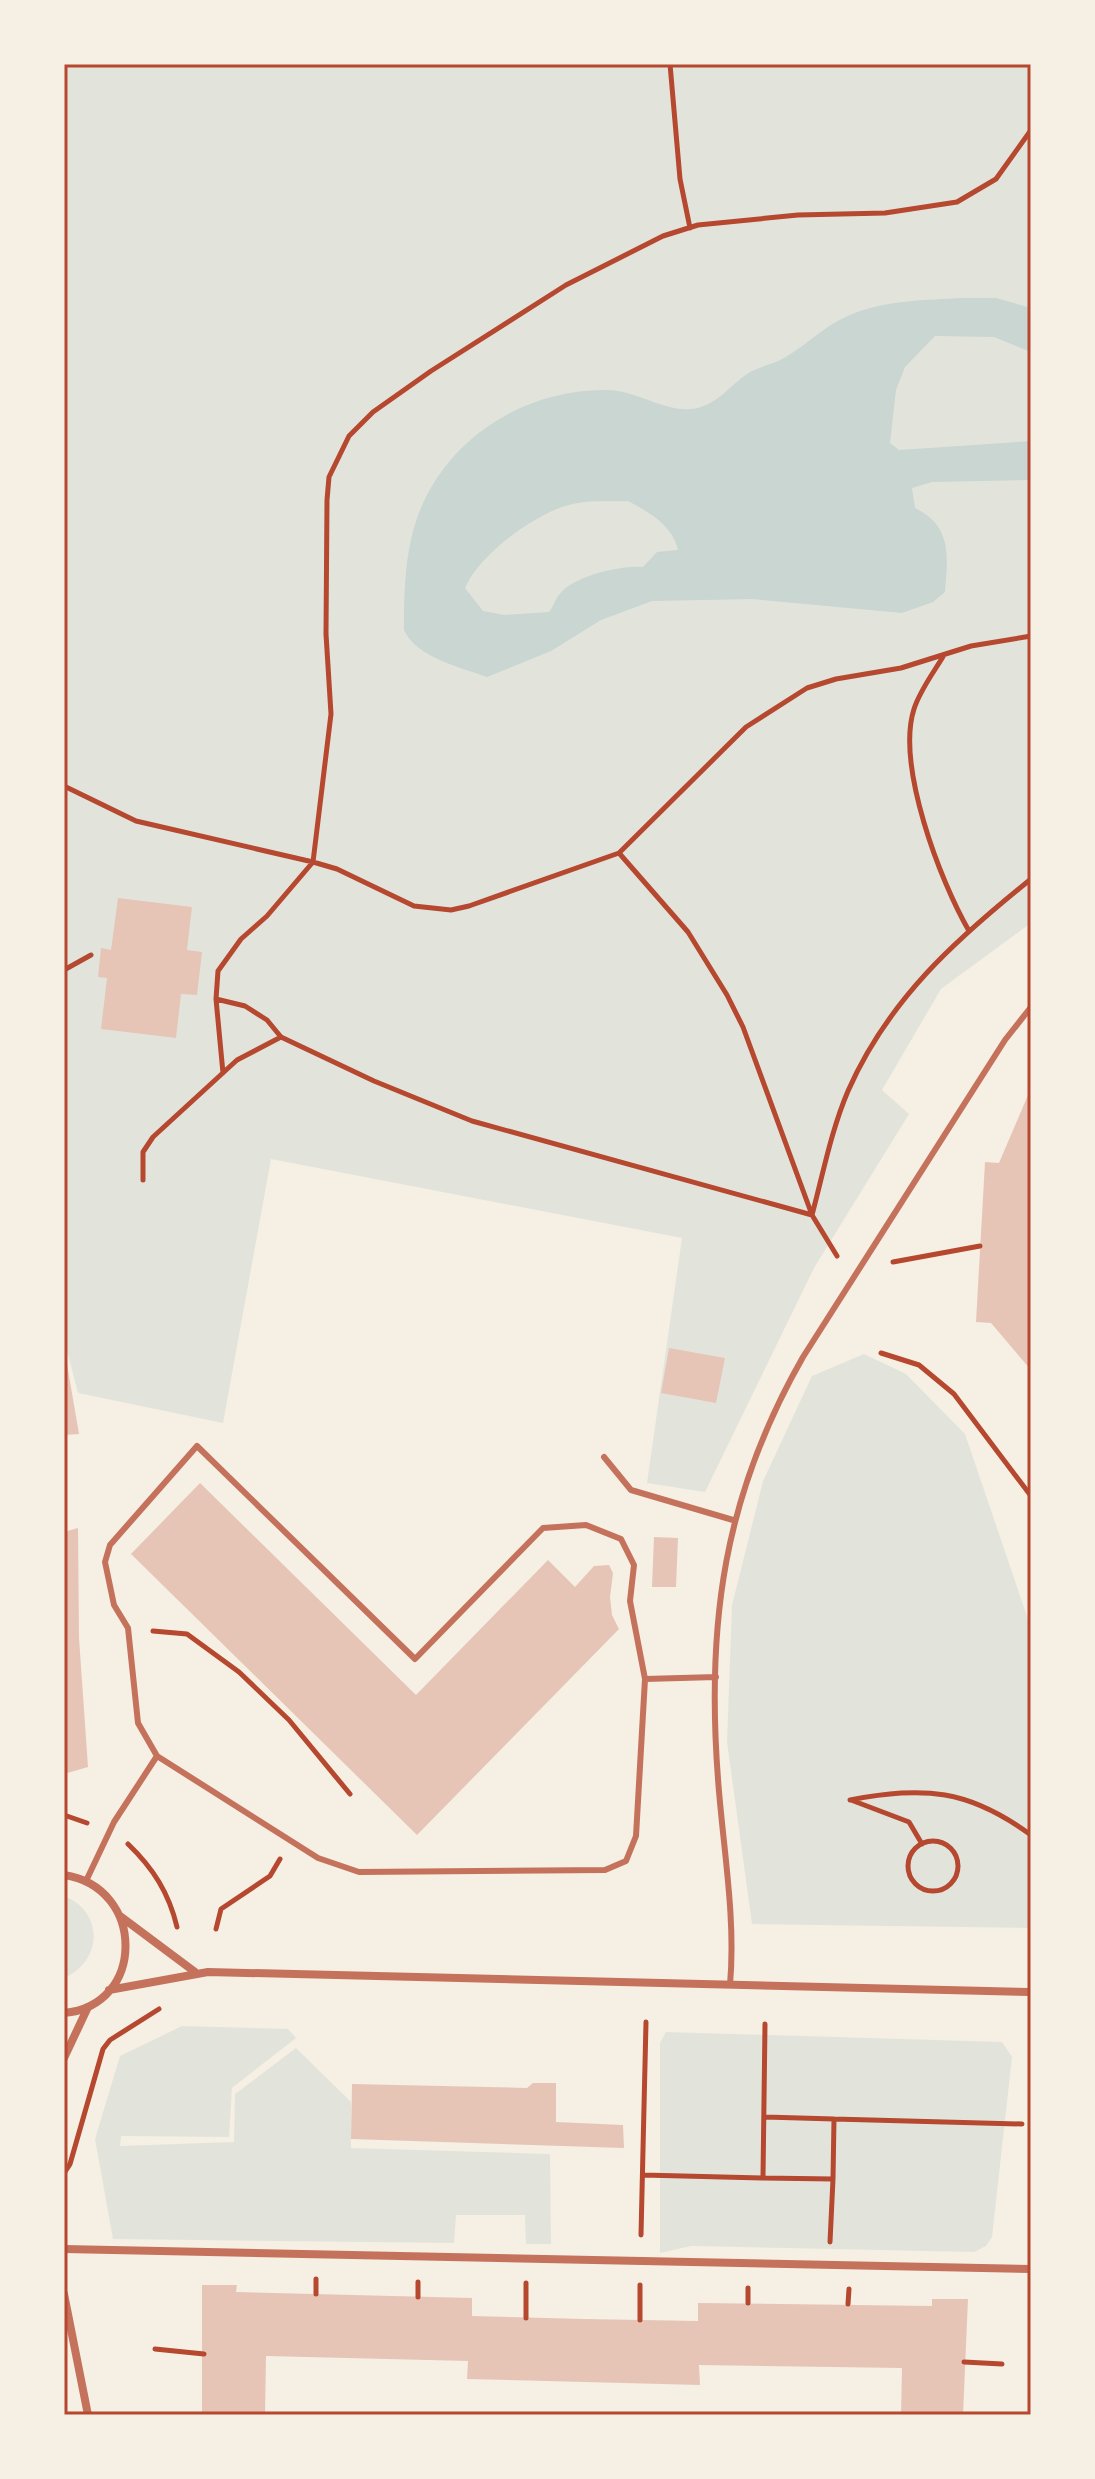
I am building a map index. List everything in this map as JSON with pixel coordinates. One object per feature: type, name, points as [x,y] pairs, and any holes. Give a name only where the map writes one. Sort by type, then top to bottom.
[{"type":"street","points":[[64,1875],[86,1881],[112,1901],[120,1916],[126,1947],[118,1977],[109,1990],[88,2007],[64,2013]]},
{"type":"street","points":[[120,1916],[195,1972]]},
{"type":"street","points":[[109,1990],[136,1987],[195,1972],[1031,1992]]},
{"type":"street","points":[[64,2058],[88,2007]]},
{"type":"street","points":[[64,2249],[1031,2269]]},
{"type":"street","points":[[64,2294],[88,2415]]},
{"type":"lane","points":[[730,1985],[734,1945],[717,1776],[716,1677],[718,1606],[733,1520],[774,1407],[844,1287],[1005,1040],[1031,1007]]},
{"type":"lane","points":[[197,1446],[415,1659],[543,1528],[586,1525],[621,1539],[634,1565],[630,1601],[645,1679],[636,1836],[626,1861],[605,1870],[359,1872],[318,1858],[157,1756],[138,1723],[128,1628],[114,1605],[105,1562],[110,1545],[197,1446]]},
{"type":"lane","points":[[604,1457],[631,1490],[733,1520]]},
{"type":"lane","points":[[645,1679],[716,1677]]},
{"type":"lane","points":[[86,1881],[114,1822],[157,1756]]},
{"type":"path","points":[[670,64],[680,179],[690,228]]},
{"type":"path","points":[[223,1073],[216,999],[218,971],[241,939],[267,916],[313,862],[331,714],[326,634],[329,477],[338,455],[365,419],[431,371],[566,285],[663,236],[690,228],[785,216],[885,213],[957,202],[996,179],[1031,130]]},
{"type":"path","points":[[64,786],[136,821],[313,862],[337,869],[414,906],[451,910],[572,872],[619,853],[746,727],[786,698],[836,679],[901,668],[971,646],[1031,636]]},
{"type":"path","points":[[944,655],[914,708],[911,765],[915,790],[954,905],[969,931]]},
{"type":"path","points":[[619,853],[688,932],[727,995],[743,1027],[812,1215],[835,1251],[844,1287]]},
{"type":"path","points":[[812,1215],[834,1133],[867,1052],[911,988],[969,931],[1031,879]]},
{"type":"path","points":[[64,970],[91,955]]},
{"type":"path","points":[[216,999],[245,1006],[267,1020],[281,1037],[374,1081],[472,1121],[812,1215]]},
{"type":"path","points":[[143,1180],[143,1152],[153,1137],[223,1073],[259,1046],[281,1037]]},
{"type":"path","points":[[891,1262],[980,1246]]},
{"type":"path","points":[[881,1353],[919,1365],[954,1394],[1031,1496]]},
{"type":"path","points":[[128,1628],[187,1634],[239,1672],[265,1697],[350,1794]]},
{"type":"path","points":[[265,1697],[270,1692]]},
{"type":"path","points":[[922,1844],[909,1822],[850,1800],[912,1792],[964,1798],[994,1808],[1031,1835]]},
{"type":"path","points":[[64,1815],[87,1823]]},
{"type":"path","points":[[216,1929],[221,1909],[270,1876],[290,1841]]},
{"type":"path","points":[[126,1843],[158,1880],[172,1905],[179,1933]]},
{"type":"path","points":[[922,1844],[945,1844],[956,1855],[955,1879],[943,1890],[926,1890],[909,1873],[910,1856],[922,1844]]},
{"type":"path","points":[[64,2173],[70,2164],[103,2049],[110,2040],[169,2002]]},
{"type":"path","points":[[640,2259],[646,2022]]},
{"type":"path","points":[[763,2178],[765,2024]]},
{"type":"path","points":[[765,2117],[1022,2124]]},
{"type":"path","points":[[829,2264],[834,2119]]},
{"type":"path","points":[[643,2175],[833,2179]]},
{"type":"path","points":[[155,2349],[204,2354]]},
{"type":"path","points":[[964,2362],[1002,2364]]},
{"type":"shaded area","points":[[64,64],[1031,64],[1031,923],[941,989],[882,1090],[909,1114],[814,1268],[705,1492],[647,1483],[682,1238],[271,1159],[223,1423],[78,1393],[64,1339]]},
{"type":"shaded area","points":[[996,298],[1031,308],[1031,352],[994,337],[935,336],[905,367],[896,390],[890,443],[899,450],[1031,441],[1031,480],[932,482],[912,488],[915,508],[936,524],[945,543],[945,592],[933,602],[902,613],[752,599],[652,601],[601,620],[551,651],[487,677],[429,655],[410,640],[404,630],[405,580],[418,514],[440,474],[457,453],[501,418],[552,397],[607,390],[678,409],[701,407],[715,400],[750,372],[784,358],[850,315],[892,304]],"holes":[[[628,501],[666,527],[678,550],[657,552],[643,567],[611,570],[575,582],[565,588],[549,612],[504,615],[483,611],[465,588],[483,561],[530,523],[563,507],[584,502]]]},
{"type":"shaded area","points":[[864,1354],[906,1374],[965,1434],[1031,1628],[1031,1928],[752,1924],[727,1742],[732,1605],[763,1481],[812,1376]]},
{"type":"shaded area","points":[[64,1896],[87,1913],[94,1937],[86,1961],[77,1971],[64,1978]]},
{"type":"shaded area","points":[[182,2026],[288,2029],[296,2038],[232,2088],[229,2137],[121,2136],[120,2146],[234,2142],[235,2094],[296,2048],[351,2102],[351,2148],[550,2154],[551,2244],[526,2244],[525,2215],[456,2215],[454,2243],[113,2239],[95,2139],[120,2056]]},
{"type":"shaded area","points":[[666,2032],[1002,2042],[1012,2057],[992,2237],[986,2246],[974,2252],[691,2246],[660,2253],[660,2043]]},
{"type":"building","points":[[118,898],[192,907],[187,950],[202,952],[197,995],[181,994],[176,1038],[101,1029],[107,978],[98,977],[101,948],[111,950]]},
{"type":"building","points":[[1031,1088],[1031,1370],[991,1323],[976,1322],[985,1162],[999,1163]]},
{"type":"building","points":[[669,1348],[725,1358],[716,1403],[661,1393]]},
{"type":"building","points":[[64,1364],[67,1364],[79,1434],[64,1435]]},
{"type":"building","points":[[200,1483],[416,1695],[548,1560],[575,1587],[594,1566],[609,1565],[613,1573],[610,1597],[612,1615],[619,1629],[417,1835],[131,1554]]},
{"type":"building","points":[[78,1528],[79,1638],[88,1767],[64,1774],[64,1532]]},
{"type":"building","points":[[654,1537],[678,1538],[676,1587],[652,1587]]},
{"type":"building","points":[[533,2083],[556,2083],[556,2122],[623,2125],[624,2148],[351,2139],[352,2084],[527,2088]]},
{"type":"building","points":[[202,2285],[237,2285],[236,2292],[472,2298],[472,2316],[584,2319],[698,2321],[698,2303],[932,2306],[932,2299],[968,2299],[963,2415],[901,2415],[902,2368],[699,2365],[700,2385],[467,2379],[468,2361],[266,2356],[265,2415],[202,2415]]}]
